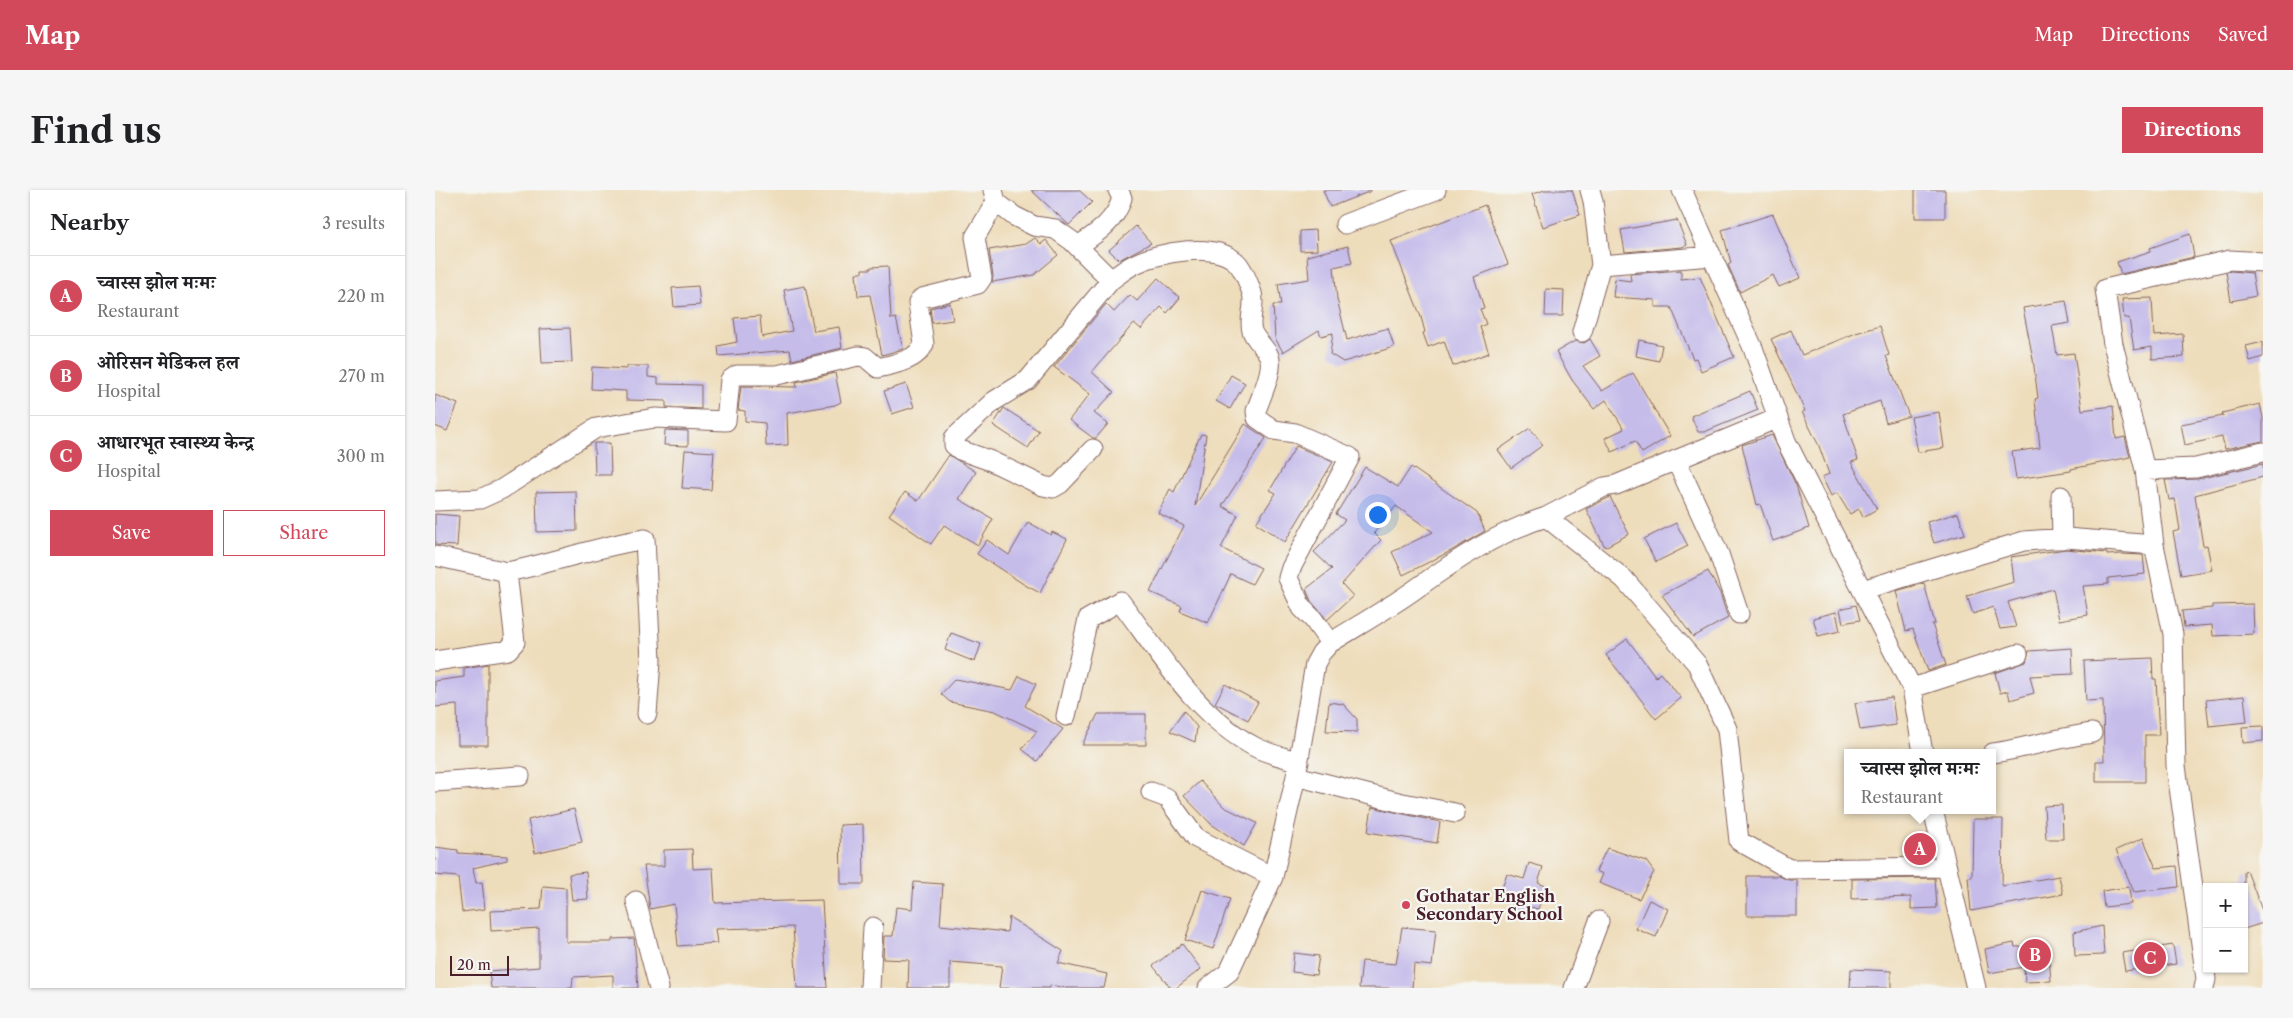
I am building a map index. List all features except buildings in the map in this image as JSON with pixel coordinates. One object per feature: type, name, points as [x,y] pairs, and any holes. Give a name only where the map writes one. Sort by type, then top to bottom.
[{"type":"street","points":[[1078,246],[1107,224],[1119,209],[1122,198],[1117,190]]},
{"type":"street","points":[[1345,224],[1436,190]]},
{"type":"street","points":[[1582,332],[1601,265],[1590,190]]},
{"type":"street","points":[[1682,190],[1753,348],[1786,441],[1912,688],[1922,749]]},
{"type":"street","points":[[435,501],[481,499],[502,490],[596,428],[655,418],[726,421],[730,380],[737,376],[777,375],[858,356],[865,357],[879,368],[909,360],[922,351],[924,344],[918,303],[922,298],[978,284],[982,278],[975,236],[995,196],[1014,216],[1034,226],[1055,229],[1078,246],[1111,280]]},
{"type":"street","points":[[1093,448],[1060,484],[1053,488],[1043,486],[991,461],[960,450],[954,445],[954,438],[994,401],[1028,380],[1111,280],[1133,265],[1149,258],[1180,251],[1214,253],[1225,256],[1238,264],[1252,293],[1254,308],[1251,323],[1253,332],[1270,358],[1270,369],[1255,411],[1257,418],[1275,430],[1295,433],[1350,457],[1291,568],[1288,578],[1302,608],[1313,619],[1330,643]]},
{"type":"street","points":[[1601,265],[1712,256]]},
{"type":"street","points":[[2204,988],[2205,979],[2176,766],[2173,634],[2154,544],[2145,470],[2113,344],[2105,289],[2230,260],[2263,262]]},
{"type":"street","points":[[1208,988],[1229,972],[1273,877],[1297,769],[1315,664],[1321,653],[1330,643],[1416,589],[1439,570],[1516,526],[1546,517],[1604,487],[1617,485],[1778,418]]},
{"type":"street","points":[[2145,470],[2196,468],[2263,452]]},
{"type":"street","points":[[1676,460],[1719,554],[1739,614]]},
{"type":"street","points":[[2061,496],[2062,539]]},
{"type":"street","points":[[1546,517],[1624,579],[1697,664],[1727,729],[1739,841],[1789,869],[1947,867]]},
{"type":"street","points":[[435,556],[507,572],[531,568],[620,543],[645,539],[651,661],[647,714]]},
{"type":"street","points":[[1862,590],[2024,541],[2062,539],[2154,544]]},
{"type":"street","points":[[435,661],[508,650],[515,642],[507,572]]},
{"type":"street","points":[[1066,716],[1087,619],[1121,601],[1189,694],[1218,724],[1256,748],[1297,769],[1397,802],[1455,813]]},
{"type":"street","points":[[1912,688],[2018,654]]},
{"type":"street","points":[[1996,753],[2022,749],[2054,739],[2091,733]]},
{"type":"street","points":[[435,782],[520,776]]},
{"type":"street","points":[[1151,792],[1167,798],[1196,838],[1273,877]]},
{"type":"street","points":[[1934,814],[1976,988]]},
{"type":"street","points":[[636,901],[659,988]]},
{"type":"street","points":[[1574,988],[1599,921]]},
{"type":"street","points":[[870,988],[873,927]]},
{"type":"place","name":"च्वास्स झोल मःमः","points":[[1920,849]]},
{"type":"place","name":"Gothatar English Secondary School","points":[[1406,905]]},
{"type":"place","name":"ओरिसन मेडिकल हल","points":[[2035,955]]},
{"type":"place","name":"आधारभूत स्वास्थ्य केन्द्र","points":[[2150,958]]}]
